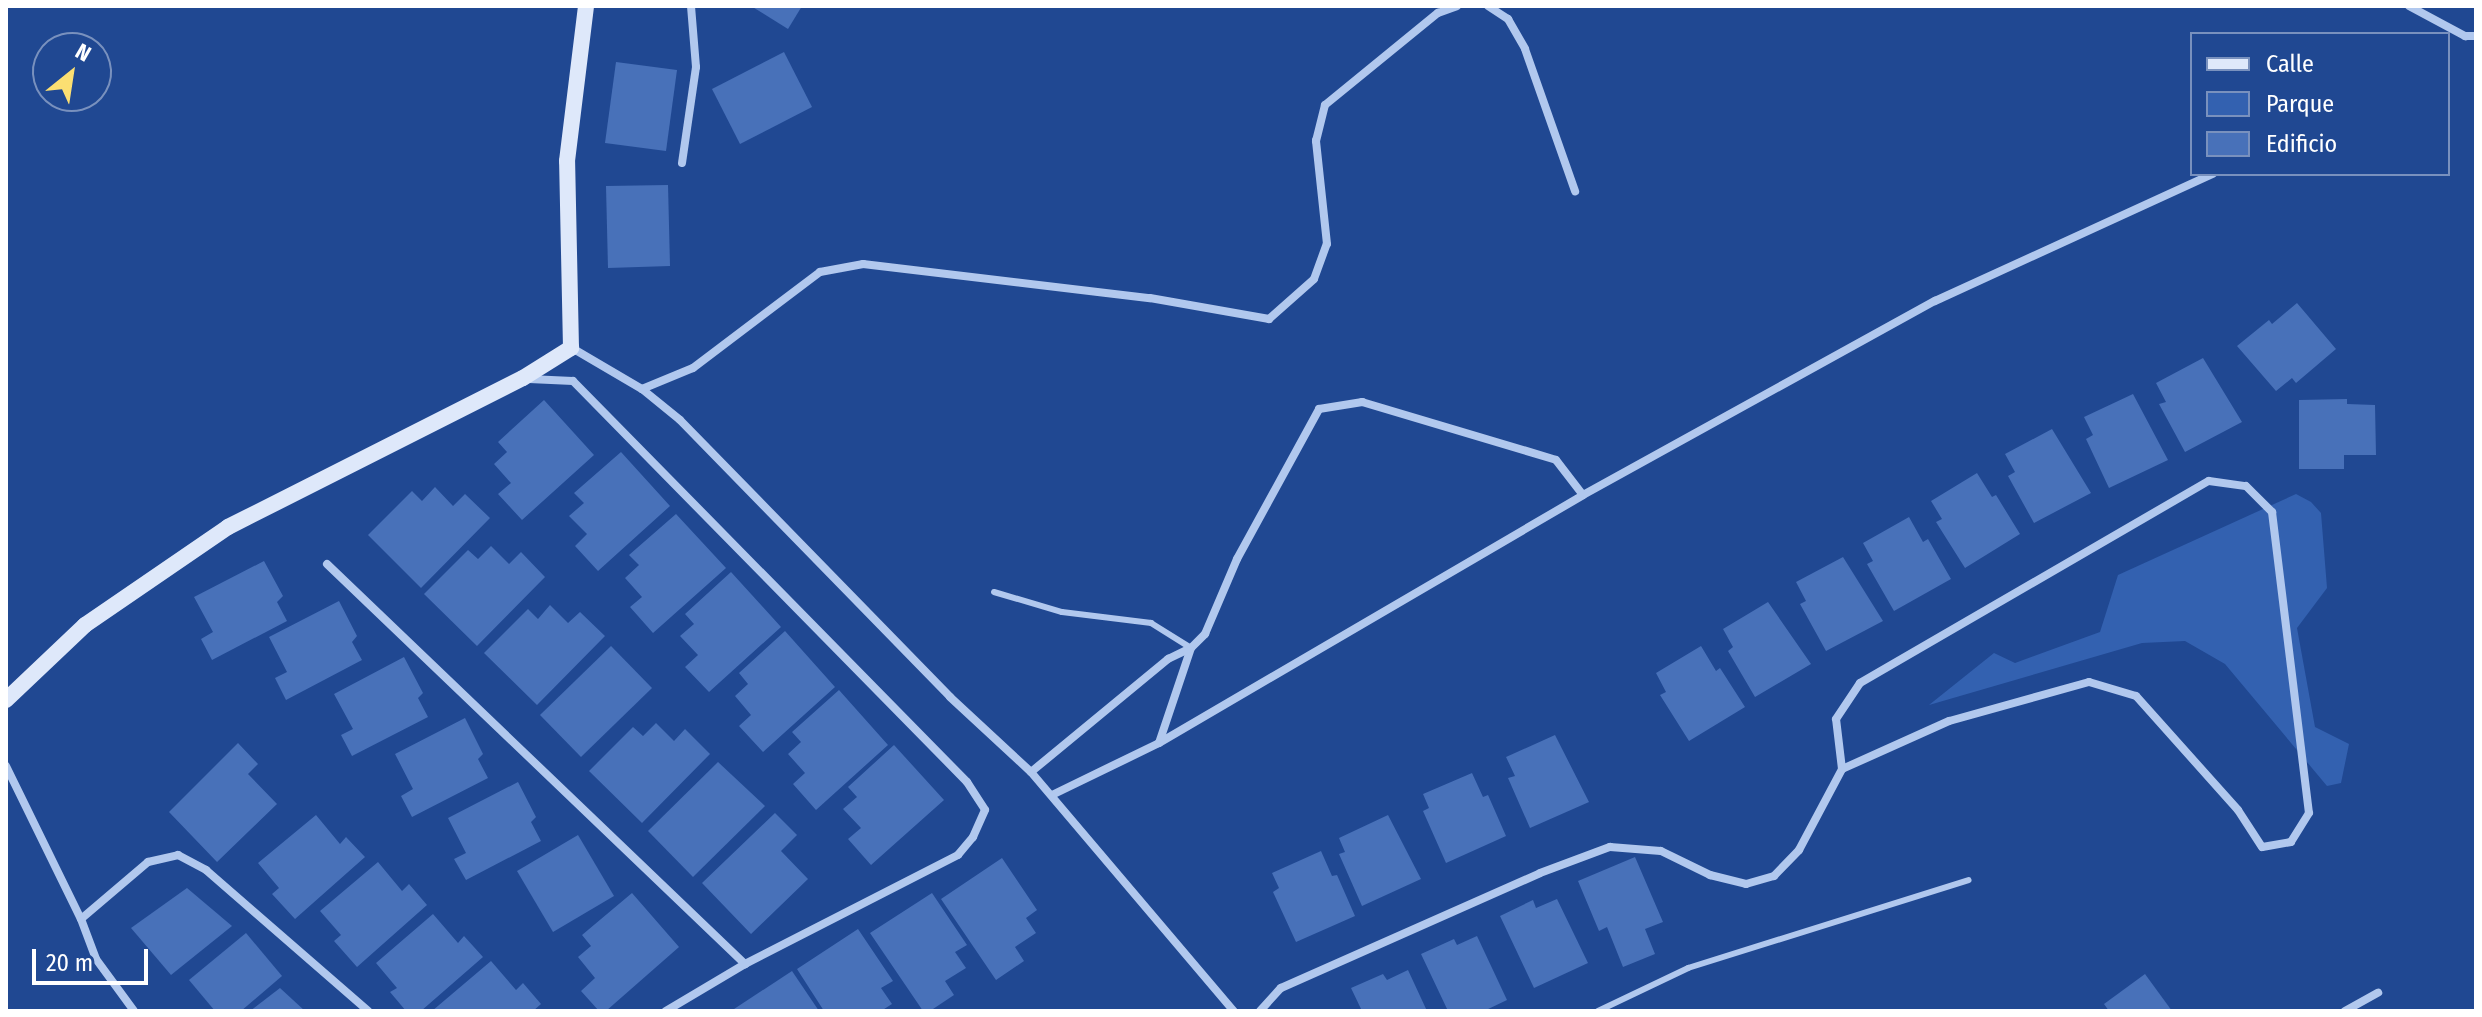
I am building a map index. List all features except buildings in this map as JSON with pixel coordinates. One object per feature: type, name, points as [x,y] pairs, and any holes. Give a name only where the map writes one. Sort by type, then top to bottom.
[{"type":"street","points":[[571,348],[567,161],[586,6]]},
{"type":"street","points":[[682,163],[696,67],[691,6]]},
{"type":"street","points":[[642,389],[693,368],[820,272],[863,264],[1150,298],[1269,319],[1314,279],[1327,244],[1316,141],[1325,105],[1438,13],[1457,6]]},
{"type":"street","points":[[1488,6],[1508,19],[1525,49],[1575,191]]},
{"type":"street","points":[[2409,6],[2465,36],[2476,36]]},
{"type":"street","points":[[1052,795],[1159,743],[1583,495],[1935,301],[2209,176]]},
{"type":"street","points":[[6,700],[85,625],[228,527],[523,378],[571,348]]},
{"type":"street","points":[[571,348],[642,389],[680,420],[950,697],[1031,772],[1234,1011]]},
{"type":"street","points":[[523,378],[573,381],[967,782],[985,810],[973,837],[958,855],[745,964],[666,1011]]},
{"type":"street","points":[[1031,772],[1168,659],[1191,648],[1205,634],[1237,559],[1319,409],[1362,402],[1556,460],[1583,495]]},
{"type":"street","points":[[1260,1011],[1281,988],[1540,873],[1610,847],[1661,851],[1710,875],[1746,884],[1774,876],[1799,850],[1842,769],[1836,719],[1860,683],[2209,481],[2246,486],[2272,512],[2309,813],[2291,842],[2262,847],[2238,810],[2136,696],[2089,682],[1949,721],[1842,769]]},
{"type":"street","points":[[327,564],[745,964]]},
{"type":"street","points":[[1159,743],[1191,648]]},
{"type":"street","points":[[6,766],[81,919],[96,959],[134,1011]]},
{"type":"street","points":[[81,919],[148,862],[178,855],[206,870],[368,1011]]},
{"type":"street","points":[[2345,1011],[2378,993]]},
{"type":"lane","points":[[994,592],[1062,612],[1151,623],[1191,648]]},
{"type":"lane","points":[[1598,1011],[1688,968],[1968,880]]},
{"type":"green space","points":[[2296,494],[2311,502],[2321,513],[2327,588],[2297,628],[2315,727],[2349,744],[2341,783],[2327,786],[2225,664],[2185,641],[2142,643],[1929,705],[1994,653],[2015,663],[2100,632],[2118,575]]}]
